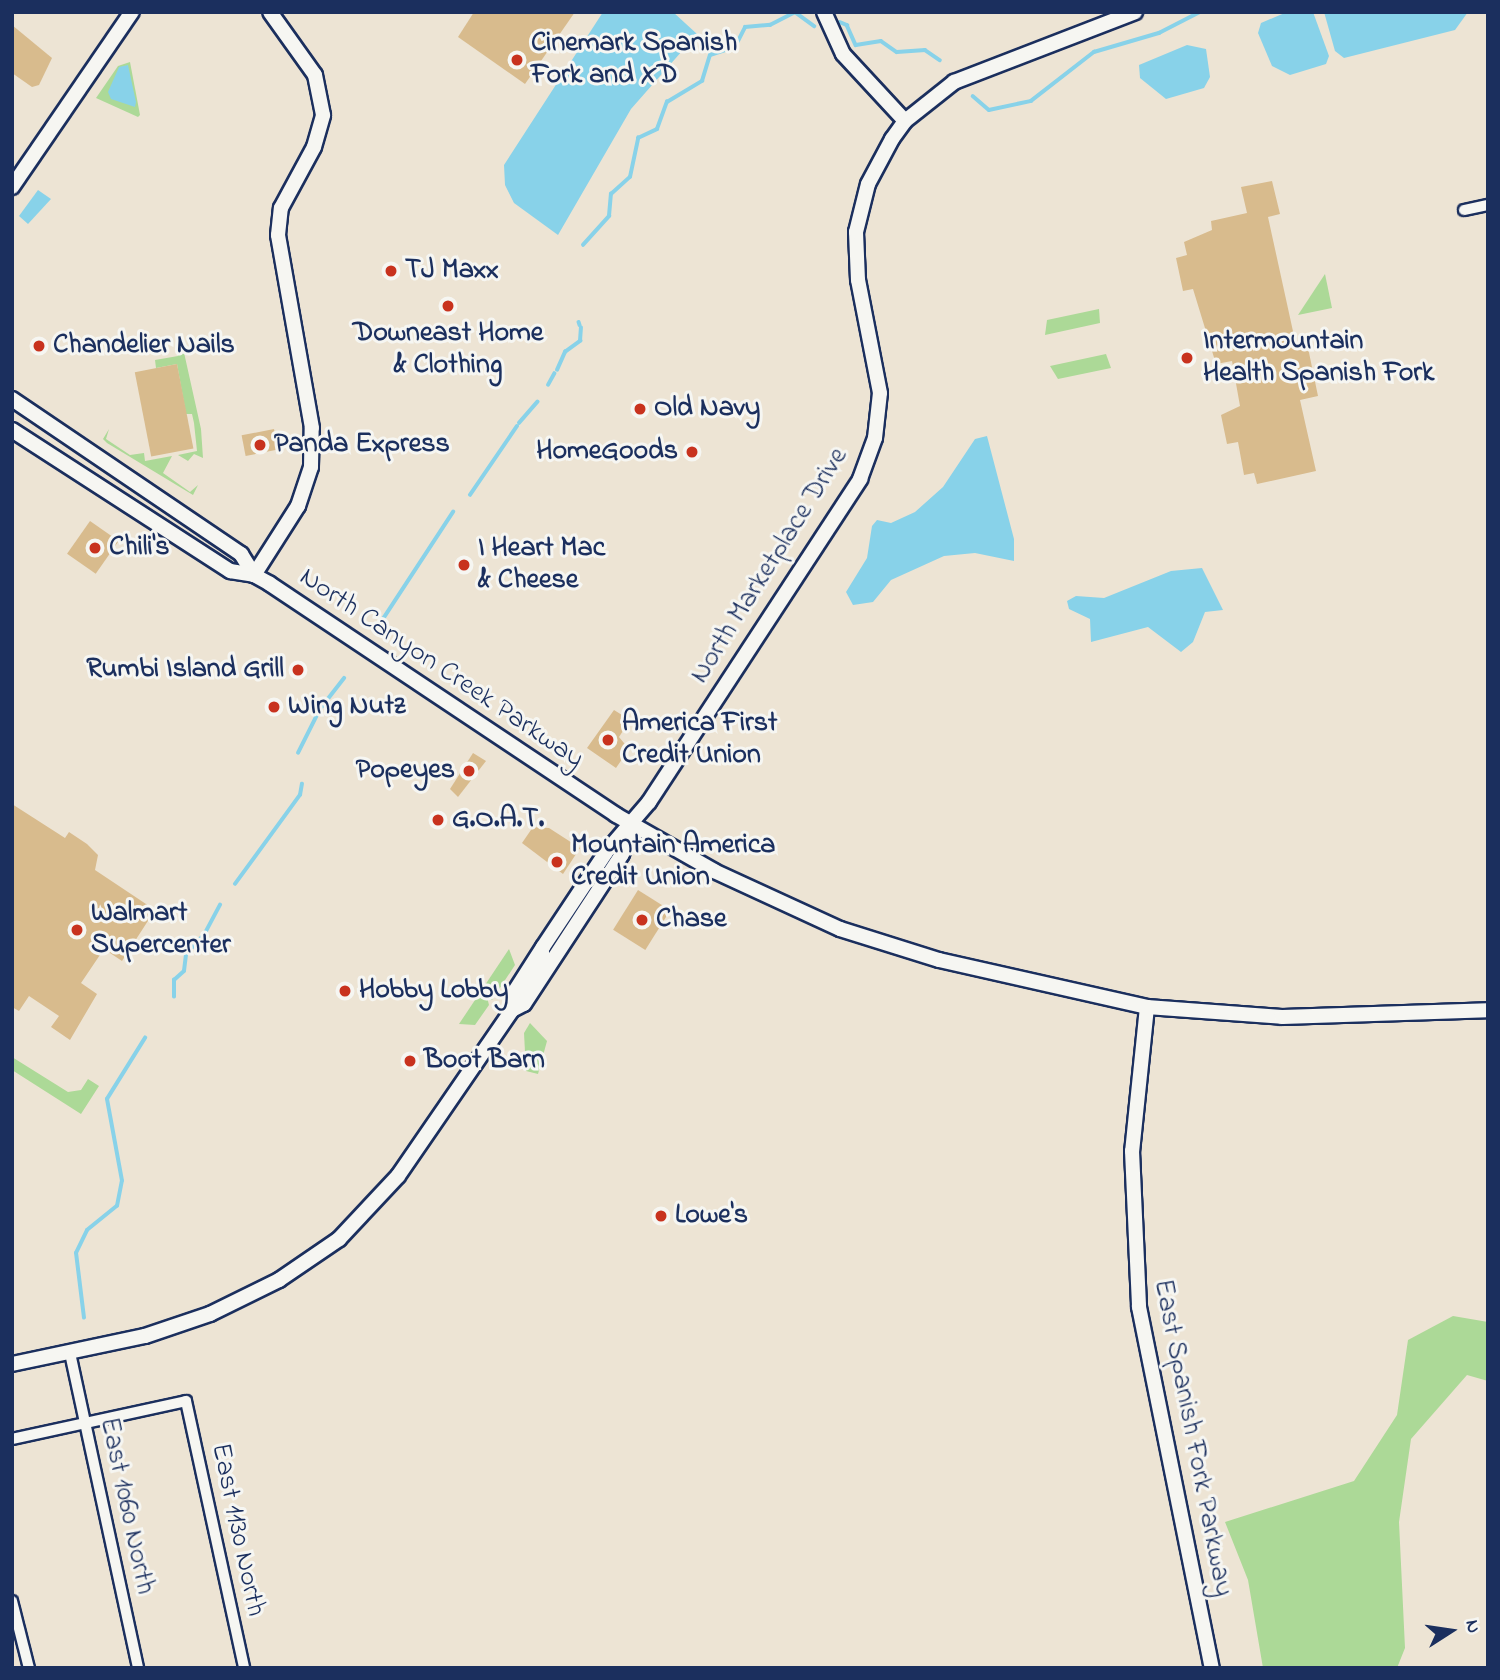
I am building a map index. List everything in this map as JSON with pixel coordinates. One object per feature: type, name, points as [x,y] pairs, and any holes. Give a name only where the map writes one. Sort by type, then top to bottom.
[{"type":"street","points":[[12,187],[132,12]]},
{"type":"street","points":[[254,575],[298,506],[311,467],[312,428],[278,235],[281,208],[314,147],[323,115],[315,75],[270,12]]},
{"type":"street","points":[[824,12],[843,54],[905,121]]},
{"type":"street","name":"North Marketplace Drive","points":[[12,1364],[70,1353],[210,1314],[279,1280],[339,1239],[425,1141],[512,1010],[524,1004],[560,950],[622,854],[633,825],[846,502],[870,453],[880,393],[858,280],[856,232],[876,166],[905,121],[954,82],[1135,12]]},
{"type":"street","points":[[1464,210],[1488,205]]},
{"type":"street","name":"North Canyon Creek Parkway","points":[[15,404],[241,554],[254,575]]},
{"type":"street","name":"North Canyon Creek Parkway","points":[[12,430],[230,571],[254,575],[633,825],[714,871],[841,929],[939,960],[1147,1007],[1282,1017],[1488,1010]]},
{"type":"street","name":"North Marketplace Drive","points":[[512,1010],[513,994],[543,947],[610,847],[633,825]]},
{"type":"street","name":"East Spanish Fork Parkway","points":[[1147,1007],[1132,1151],[1137,1287],[1159,1422],[1212,1668]]},
{"type":"street","name":"East 1060 North","points":[[70,1353],[138,1668]]},
{"type":"street","name":"East 1130 North","points":[[85,1424],[186,1401],[244,1668]]},
{"type":"street","points":[[12,1439],[85,1424]]},
{"type":"street","points":[[12,1601],[29,1668]]},
{"type":"green space","points":[[130,62],[140,115],[138,117],[96,98],[118,66]]},
{"type":"green space","points":[[1325,274],[1332,308],[1298,315]]},
{"type":"green space","points":[[1099,309],[1100,323],[1045,335],[1047,320]]},
{"type":"green space","points":[[181,339],[201,429],[203,458],[194,454],[188,461],[178,455],[197,451],[194,423],[192,414],[186,414],[177,364],[156,368],[155,360],[178,356],[176,340]]},
{"type":"green space","points":[[1106,354],[1111,368],[1058,379],[1050,366]]},
{"type":"green space","points":[[109,429],[106,439],[130,455],[144,453],[145,461],[172,456],[163,473],[190,492],[198,485],[193,495],[107,443],[103,439]]},
{"type":"green space","points":[[509,949],[515,965],[492,1000],[487,997],[489,1005],[475,1025],[459,1024]]},
{"type":"green space","points":[[530,1023],[547,1041],[538,1074],[526,1071],[524,1033]]},
{"type":"green space","points":[[12,1057],[68,1092],[81,1090],[88,1079],[99,1086],[81,1114],[12,1070]]},
{"type":"green space","points":[[1453,1316],[1488,1322],[1488,1381],[1467,1375],[1411,1439],[1399,1522],[1405,1648],[1397,1668],[1263,1668],[1248,1580],[1225,1522],[1354,1481],[1397,1415],[1408,1340]]},
{"type":"water","points":[[603,12],[673,12],[697,34],[631,109],[558,235],[514,203],[505,185],[504,165]]},
{"type":"water","points":[[1287,12],[1313,12],[1329,56],[1326,64],[1290,75],[1272,66],[1258,33],[1261,23]]},
{"type":"water","points":[[1324,12],[1468,12],[1455,30],[1344,58],[1335,51]]},
{"type":"water","points":[[1187,45],[1206,49],[1210,77],[1204,88],[1166,99],[1140,78],[1139,65]]},
{"type":"water","points":[[128,65],[135,107],[111,99],[108,92],[119,67]]},
{"type":"water","points":[[38,190],[51,199],[28,224],[19,216]]},
{"type":"water","points":[[987,436],[1014,539],[1014,561],[975,553],[944,556],[891,580],[873,602],[853,605],[846,592],[867,558],[872,526],[877,520],[891,523],[915,512],[943,487],[975,439]]},
{"type":"water","points":[[1202,568],[1223,610],[1205,612],[1193,642],[1181,652],[1148,627],[1091,642],[1090,619],[1069,609],[1067,601],[1076,596],[1104,598],[1171,571]]},
{"type":"building","name":"Cinemark Spanish Fork and XD","points":[[474,12],[575,12],[525,84],[458,37]]},
{"type":"building","points":[[12,25],[52,58],[39,85],[32,87],[12,73]]},
{"type":"building","points":[[1272,181],[1280,214],[1268,217],[1296,345],[1307,343],[1318,396],[1300,400],[1316,471],[1257,484],[1254,473],[1244,475],[1238,442],[1227,444],[1221,415],[1240,406],[1232,361],[1216,364],[1193,289],[1183,291],[1176,258],[1187,255],[1184,242],[1212,230],[1211,221],[1247,213],[1241,187]]},
{"type":"building","points":[[177,364],[193,448],[151,457],[135,372]]},
{"type":"building","name":"Panda Express","points":[[274,429],[278,450],[246,456],[242,435]]},
{"type":"building","name":"Chili's","points":[[90,521],[119,541],[96,574],[67,554]]},
{"type":"building","name":"America First Credit Union","points":[[614,710],[630,720],[619,737],[629,749],[616,768],[587,748]]},
{"type":"building","name":"Popeyes","points":[[473,753],[486,761],[458,797],[450,789]]},
{"type":"building","name":"Walmart Supercenter","points":[[12,804],[65,838],[69,832],[87,844],[98,855],[95,870],[155,910],[122,961],[104,949],[81,983],[97,994],[70,1040],[51,1027],[59,1016],[29,996],[19,1011],[12,1007]]},
{"type":"building","name":"Mountain America Credit Union","points":[[533,827],[549,828],[580,848],[563,874],[522,843]]},
{"type":"building","name":"Chase","points":[[638,890],[670,910],[645,950],[613,930]]},
{"type":"waterway","points":[[583,245],[609,216],[611,194],[630,177],[638,138],[657,129],[667,102],[702,81],[710,55],[735,47],[745,27],[770,25],[795,12],[814,26]]},
{"type":"waterway","points":[[973,96],[989,110],[1031,101],[1094,52],[1159,33],[1200,12]]},
{"type":"waterway","points":[[840,22],[847,25],[856,45],[881,41],[897,52],[925,50],[940,60]]},
{"type":"waterway","points":[[557,370],[565,352],[580,341],[581,328]]},
{"type":"waterway","points":[[548,385],[554,374]]},
{"type":"waterway","points":[[519,423],[537,402]]},
{"type":"waterway","points":[[470,495],[517,426]]},
{"type":"waterway","points":[[383,619],[453,512]]},
{"type":"waterway","points":[[298,753],[320,709],[344,678]]},
{"type":"waterway","points":[[235,884],[300,795],[302,784]]},
{"type":"waterway","points":[[174,997],[174,980],[184,971],[186,954],[204,935],[220,905]]},
{"type":"waterway","points":[[84,1318],[76,1253],[87,1230],[117,1206],[122,1181],[107,1099],[145,1038]]},
{"type":"place","name":"Cinemark Spanish Fork and XD","points":[[517,60]]},
{"type":"place","name":"TJ Maxx","points":[[391,271]]},
{"type":"place","name":"Downeast Home & Clothing","points":[[448,306]]},
{"type":"place","name":"Chandelier Nails","points":[[39,346]]},
{"type":"place","name":"Intermountain Health Spanish Fork","points":[[1187,358]]},
{"type":"place","name":"Old Navy","points":[[640,409]]},
{"type":"place","name":"Panda Express","points":[[260,445]]},
{"type":"place","name":"HomeGoods","points":[[692,452]]},
{"type":"place","name":"Chili's","points":[[95,548]]},
{"type":"place","name":"I Heart Mac & Cheese","points":[[464,565]]},
{"type":"place","name":"Rumbi Island Grill","points":[[298,670]]},
{"type":"place","name":"Wing Nutz","points":[[274,707]]},
{"type":"place","name":"America First Credit Union","points":[[608,740]]},
{"type":"place","name":"Popeyes","points":[[469,771]]},
{"type":"place","name":"G.O.A.T.","points":[[438,820]]},
{"type":"place","name":"Mountain America Credit Union","points":[[557,862]]},
{"type":"place","name":"Chase","points":[[642,920]]},
{"type":"place","name":"Walmart Supercenter","points":[[77,930]]},
{"type":"place","name":"Hobby Lobby","points":[[345,991]]},
{"type":"place","name":"Boot Barn","points":[[410,1061]]},
{"type":"place","name":"Lowe's","points":[[661,1216]]}]
